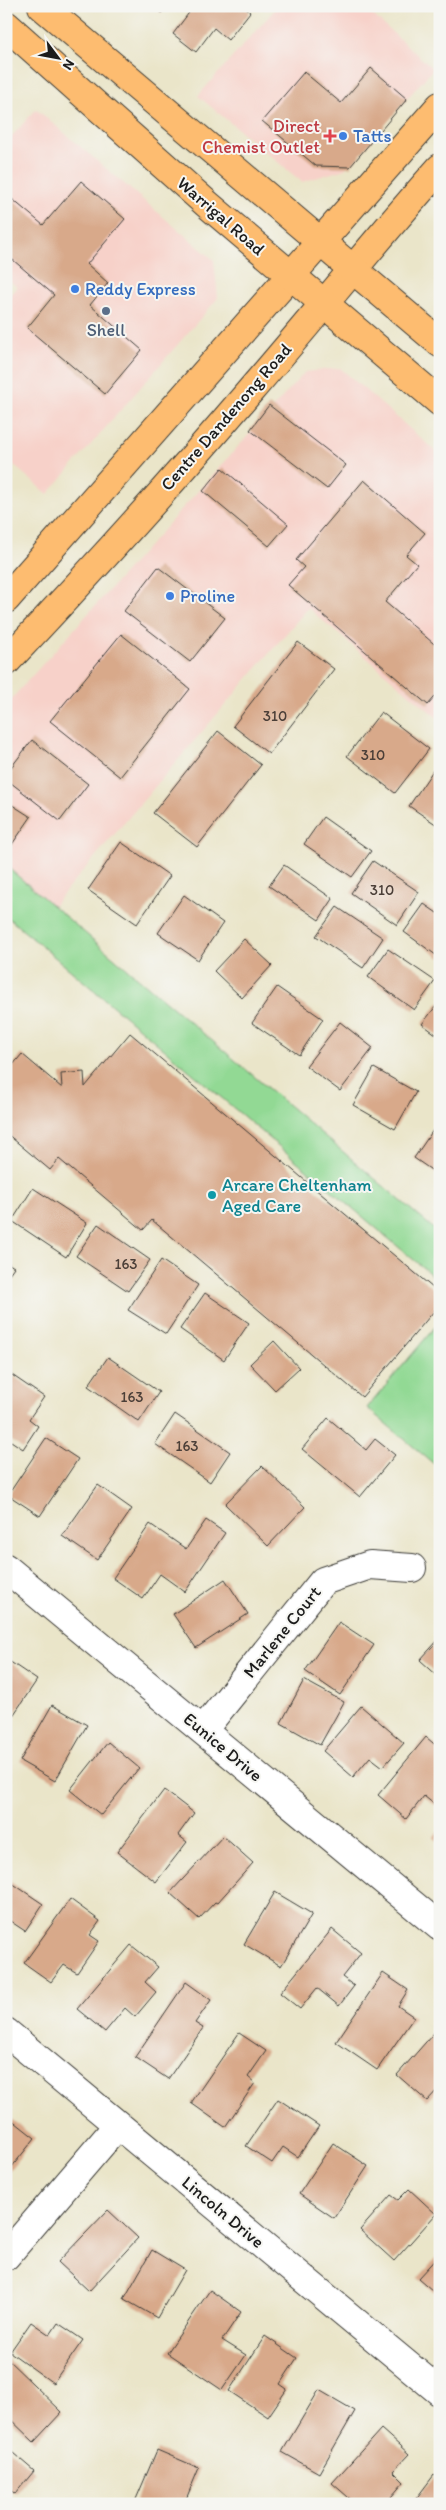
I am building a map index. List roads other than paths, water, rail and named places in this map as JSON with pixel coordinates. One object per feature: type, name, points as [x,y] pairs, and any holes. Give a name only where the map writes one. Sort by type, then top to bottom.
[{"type":"main road","points":[[42,6],[440,343]]},
{"type":"main road","name":"Warrigal Road","points":[[6,25],[199,198],[440,402]]},
{"type":"main road","points":[[6,599],[260,308],[291,276],[440,106]]},
{"type":"main road","name":"Centre Dandenong Road","points":[[6,662],[148,508],[252,390],[352,268],[440,168]]},
{"type":"street","name":"Marlene Court","points":[[203,1730],[323,1581],[370,1565],[412,1568]]},
{"type":"street","name":"Eunice Drive","points":[[6,1568],[440,1927]]},
{"type":"street","name":"Lincoln Drive","points":[[6,2032],[440,2392]]},
{"type":"street","points":[[6,2256],[118,2125]]},
{"type":"place","name":"Direct Chemist Outlet","points":[[330,136]]},
{"type":"place","name":"Tatts","points":[[343,136]]},
{"type":"place","name":"Reddy Express","points":[[75,289]]},
{"type":"place","name":"Shell","points":[[106,311]]},
{"type":"place","name":"Proline","points":[[170,596]]},
{"type":"place","name":"Arcare Cheltenham Aged Care","points":[[212,1195]]}]
